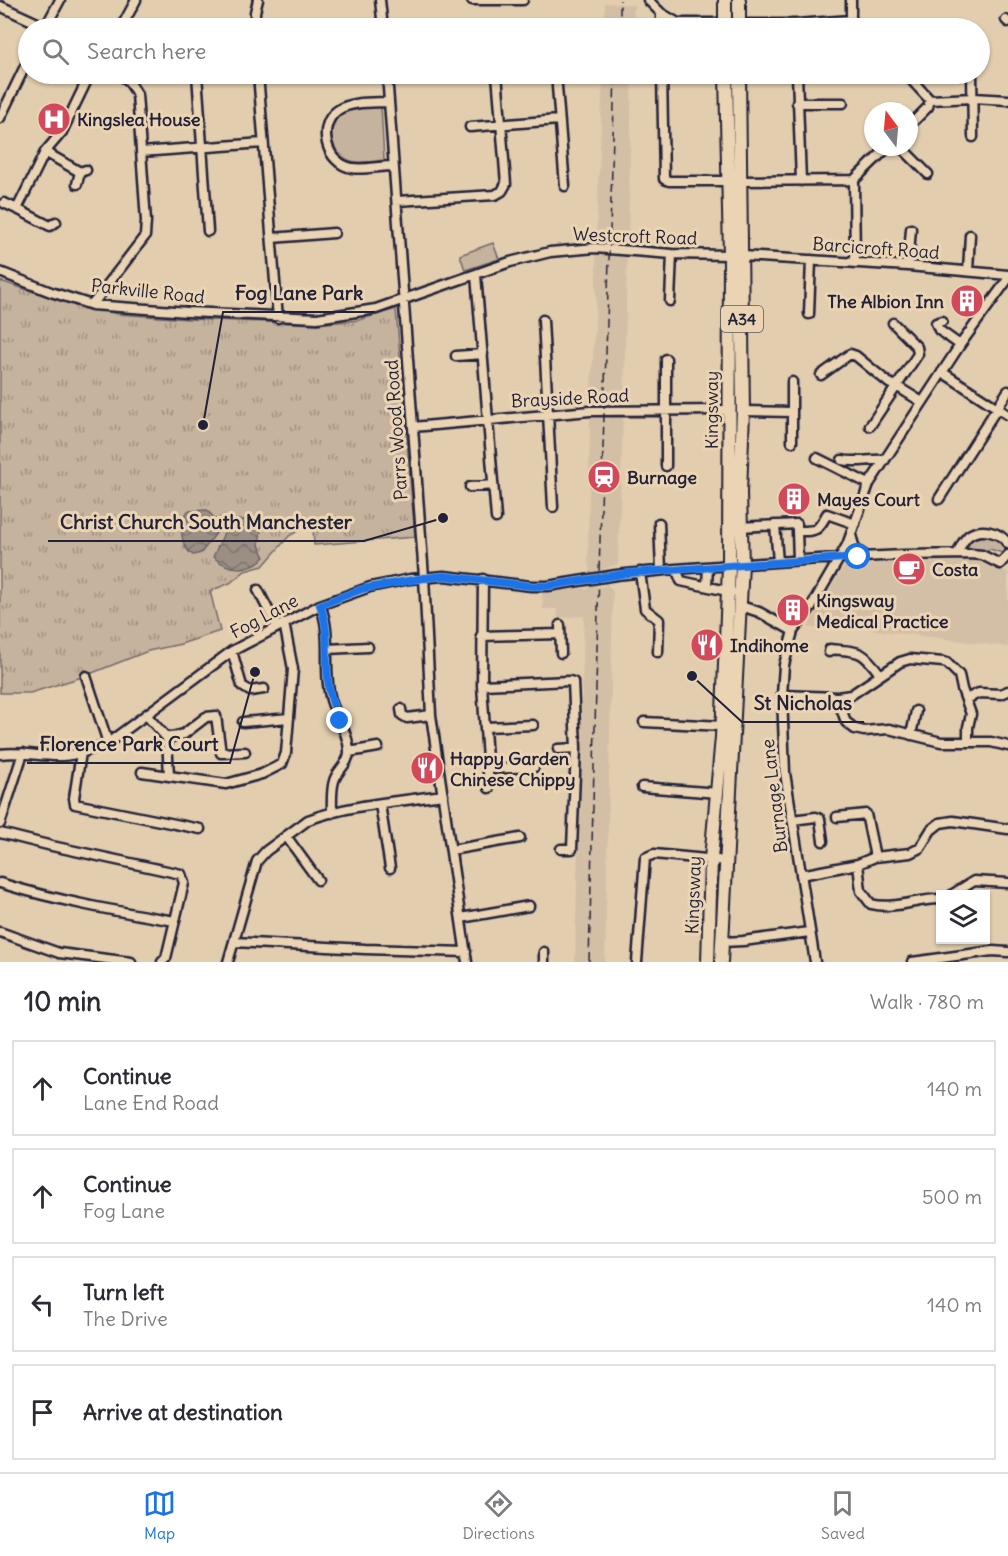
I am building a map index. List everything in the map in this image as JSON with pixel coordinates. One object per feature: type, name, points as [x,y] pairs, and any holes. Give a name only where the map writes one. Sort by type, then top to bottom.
[{"type":"highway","points":[[725,0],[725,18]]},
{"type":"highway","points":[[739,0],[739,18]]},
{"type":"highway","name":"Kingsway","points":[[708,962],[711,859],[718,793],[725,662],[731,592],[741,527],[743,411],[734,181],[727,84]]},
{"type":"highway","name":"Kingsway","points":[[734,181],[738,84]]},
{"type":"highway","name":"Kingsway","points":[[721,962],[735,637],[741,606],[735,565],[729,410],[736,256]]},
{"type":"highway","points":[[735,565],[736,510],[740,493]]},
{"type":"highway","points":[[725,662],[735,637],[731,592]]},
{"type":"street","points":[[51,18],[60,0]]},
{"type":"street","points":[[126,18],[136,0]]},
{"type":"street","points":[[255,18],[258,0]]},
{"type":"street","points":[[380,0],[381,18]]},
{"type":"street","points":[[472,0],[523,0]]},
{"type":"street","points":[[648,0],[666,18]]},
{"type":"street","points":[[851,0],[851,18]]},
{"type":"street","points":[[0,6],[25,18]]},
{"type":"street","points":[[0,118],[18,81]]},
{"type":"street","points":[[16,209],[45,152],[62,132],[85,84]]},
{"type":"street","points":[[92,305],[146,236],[137,94],[131,84]]},
{"type":"street","points":[[198,84],[208,231]]},
{"type":"street","points":[[259,84],[278,318]]},
{"type":"street","name":"Parrs Wood Road","points":[[388,84],[424,578],[431,715],[467,962]]},
{"type":"street","points":[[397,201],[495,195],[502,191],[506,184],[498,84]]},
{"type":"street","points":[[557,84],[565,186]]},
{"type":"street","points":[[662,84],[664,179],[669,181],[854,180],[879,156]]},
{"type":"street","points":[[797,84],[801,181]]},
{"type":"street","points":[[915,84],[930,100]]},
{"type":"street","points":[[972,84],[973,137]]},
{"type":"street","points":[[930,100],[972,98],[1008,100]]},
{"type":"street","points":[[918,117],[928,107],[930,100]]},
{"type":"street","points":[[389,102],[350,106],[339,110],[328,123],[326,136],[332,157],[342,165],[353,168],[393,165]]},
{"type":"street","points":[[797,103],[843,104]]},
{"type":"street","points":[[470,127],[559,120]]},
{"type":"street","points":[[141,152],[263,143]]},
{"type":"street","points":[[45,152],[83,171],[77,184]]},
{"type":"street","points":[[910,156],[928,174]]},
{"type":"street","points":[[854,180],[855,263]]},
{"type":"street","points":[[4,203],[52,227]]},
{"type":"street","points":[[908,266],[911,229]]},
{"type":"street","points":[[272,238],[334,233]]},
{"type":"street","points":[[968,271],[970,235]]},
{"type":"street","name":"Westcroft Road","points":[[403,301],[539,254],[560,250],[595,248],[736,256]]},
{"type":"street","points":[[670,302],[672,254]]},
{"type":"street","name":"Barcicroft Road","points":[[736,256],[908,266],[1008,277]]},
{"type":"street","points":[[809,314],[811,260]]},
{"type":"street","name":"Parkville Road","points":[[0,272],[92,305],[278,318],[317,318],[354,313],[403,301]]},
{"type":"street","points":[[476,275],[496,518]]},
{"type":"street","name":"Burnage Lane","points":[[815,962],[785,773],[782,695],[784,665],[793,631],[811,607],[840,558],[851,535],[869,484],[960,345],[1008,277]]},
{"type":"street","points":[[543,320],[553,507]]},
{"type":"street","points":[[942,321],[936,323],[939,330],[960,345]]},
{"type":"street","points":[[870,426],[918,354],[916,347],[893,323]]},
{"type":"street","points":[[456,357],[483,354]]},
{"type":"street","points":[[821,375],[850,354],[856,356],[889,383],[922,402]]},
{"type":"street","points":[[666,359],[666,466]]},
{"type":"street","points":[[942,372],[1008,415]]},
{"type":"street","points":[[792,382],[792,441]]},
{"type":"street","points":[[939,499],[1008,391]]},
{"type":"street","name":"Brayside Road","points":[[413,427],[590,411],[729,410]]},
{"type":"street","points":[[743,411],[792,412]]},
{"type":"street","points":[[817,458],[869,484]]},
{"type":"street","points":[[842,460],[852,462],[868,459],[884,460]]},
{"type":"street","points":[[470,487],[493,485]]},
{"type":"street","points":[[797,531],[819,529],[827,513],[855,524]]},
{"type":"street","points":[[659,523],[661,570]]},
{"type":"street","points":[[741,527],[797,524],[798,560]]},
{"type":"street","points":[[775,525],[778,562]]},
{"type":"street","points":[[958,554],[962,543],[968,536],[978,531],[998,534],[1005,538],[1008,544]]},
{"type":"street","points":[[851,535],[855,549],[867,557]]},
{"type":"street","name":"Fog Lane","points":[[0,754],[62,756],[81,753],[108,743],[232,651],[320,605],[362,589],[444,576],[548,586],[640,572],[798,560],[958,554],[982,555],[1000,564],[1008,555]]},
{"type":"street","points":[[707,586],[708,567]]},
{"type":"street","points":[[676,569],[681,581],[731,592]]},
{"type":"street","points":[[640,572],[645,609],[659,621],[658,652]]},
{"type":"street","points":[[483,579],[482,685],[489,788]]},
{"type":"street","points":[[142,772],[226,784],[273,770],[282,764],[286,753],[293,669],[280,625],[258,590]]},
{"type":"street","points":[[320,605],[326,621],[328,682],[331,700],[344,730],[349,752],[346,762],[334,781],[332,813]]},
{"type":"street","points":[[741,606],[759,612],[793,631]]},
{"type":"street","points":[[481,636],[560,630],[561,653]]},
{"type":"street","points":[[327,649],[368,647]]},
{"type":"street","points":[[830,652],[830,649],[859,652],[865,655],[880,674]]},
{"type":"street","points":[[232,651],[242,686],[250,691],[264,689]]},
{"type":"street","points":[[782,695],[837,697],[851,695],[900,662],[910,659],[947,663],[959,675],[971,714],[968,741]]},
{"type":"street","points":[[86,676],[108,743]]},
{"type":"street","points":[[482,685],[573,682],[576,748],[572,849],[561,849]]},
{"type":"street","points":[[966,699],[979,693],[1000,694],[1008,691]]},
{"type":"street","points":[[837,697],[846,722],[855,729],[864,731],[889,729],[941,742],[991,742],[1008,746]]},
{"type":"street","points":[[401,709],[402,715],[407,718],[431,715]]},
{"type":"street","points":[[911,735],[916,711]]},
{"type":"street","points":[[147,716],[167,738],[169,776]]},
{"type":"street","points":[[167,738],[184,734],[206,717],[216,716],[220,753],[245,752]]},
{"type":"street","points":[[243,722],[289,718]]},
{"type":"street","points":[[644,722],[722,726]]},
{"type":"street","points":[[484,727],[533,725]]},
{"type":"street","points":[[349,752],[378,747]]},
{"type":"street","points":[[558,749],[576,748]]},
{"type":"street","points":[[0,824],[23,753]]},
{"type":"street","points":[[81,753],[75,804],[200,829]]},
{"type":"street","points":[[487,769],[534,767]]},
{"type":"street","points":[[642,787],[718,793]]},
{"type":"street","points":[[228,962],[257,861],[266,851],[308,820],[380,804],[443,795]]},
{"type":"street","points":[[380,804],[390,868]]},
{"type":"street","points":[[837,817],[866,814],[875,857]]},
{"type":"street","points":[[792,820],[816,817],[820,819],[822,841]]},
{"type":"street","points":[[801,874],[858,864],[875,857],[910,853],[920,848],[931,830],[940,823],[953,821],[1008,829]]},
{"type":"street","points":[[0,833],[182,874],[184,883],[163,961]]},
{"type":"street","points":[[286,836],[318,880]]},
{"type":"street","points":[[451,850],[520,838]]},
{"type":"street","points":[[636,962],[645,858],[654,854],[727,861]]},
{"type":"street","points":[[858,864],[861,891],[871,904],[891,906],[936,898]]},
{"type":"street","points":[[959,890],[974,881],[1008,883]]},
{"type":"street","points":[[0,883],[48,898],[175,921]]},
{"type":"street","points":[[461,918],[529,906]]},
{"type":"street","points":[[0,926],[0,934],[59,953],[131,962]]},
{"type":"street","points":[[722,942],[809,932]]},
{"type":"street","points":[[234,942],[466,952]]},
{"type":"street","points":[[912,962],[992,951],[1008,952]]},
{"type":"street","points":[[543,962],[544,952]]},
{"type":"shaded area","points":[[605,3],[634,5],[633,18],[605,18]]},
{"type":"shaded area","points":[[603,84],[632,84],[628,244],[596,242]]},
{"type":"shaded area","points":[[596,254],[627,257],[624,406],[590,405],[596,306]]},
{"type":"shaded area","points":[[590,417],[609,419],[609,417],[623,417],[618,564],[590,574],[588,559]]},
{"type":"shaded area","points":[[971,559],[1008,572],[1008,647],[830,624],[829,630],[808,627],[816,611],[819,612],[823,606],[821,604],[845,565]]},
{"type":"shaded area","points":[[596,581],[596,587],[605,586],[605,581],[613,592],[605,962],[575,962],[584,616],[558,618],[557,609],[543,609],[542,593],[585,588],[585,591]]},
{"type":"green space","points":[[381,106],[384,160],[359,162],[344,157],[334,146],[332,138],[334,124],[338,117],[352,108]]},
{"type":"green space","points":[[493,243],[499,259],[465,270],[460,255]]},
{"type":"green space","points":[[0,281],[46,296],[117,314],[187,319],[318,324],[359,320],[396,309],[415,537],[314,545],[313,527],[301,529],[289,536],[263,566],[245,571],[230,583],[210,591],[220,631],[181,644],[148,651],[82,677],[30,693],[0,693]]},
{"type":"green space","points":[[979,535],[996,537],[1006,550],[1002,553],[990,549],[986,551],[963,549],[970,540]]},
{"type":"water","points":[[207,510],[216,520],[217,532],[201,553],[193,555],[183,541],[183,522],[188,511]]},
{"type":"water","points":[[230,520],[245,520],[257,524],[261,530],[259,545],[265,557],[259,562],[239,568],[225,565],[213,557]]},
{"type":"railway","points":[[620,0],[620,18]]},
{"type":"railway","points":[[589,962],[615,84]]},
{"type":"place","name":"Kingslea House","points":[[54,119]]},
{"type":"place","name":"The Albion Inn","points":[[967,301]]},
{"type":"place","name":"Fog Lane Park","points":[[203,425]]},
{"type":"place","name":"Burnage","points":[[604,477]]},
{"type":"place","name":"Mayes Court","points":[[794,499]]},
{"type":"place","name":"Christ Church South Manchester","points":[[443,518]]},
{"type":"place","name":"Costa","points":[[909,569]]},
{"type":"place","name":"Kingsway Medical Practice","points":[[793,610]]},
{"type":"place","name":"Indihome","points":[[707,645]]},
{"type":"place","name":"Florence Park Court","points":[[255,672]]},
{"type":"place","name":"St Nicholas","points":[[692,676]]},
{"type":"place","name":"Happy Garden Chinese Chippy","points":[[427,768]]},
{"type":"route","points":[[340,721],[331,700],[328,682],[326,621],[320,605],[370,586],[444,576],[548,586],[616,574],[858,557]]}]
